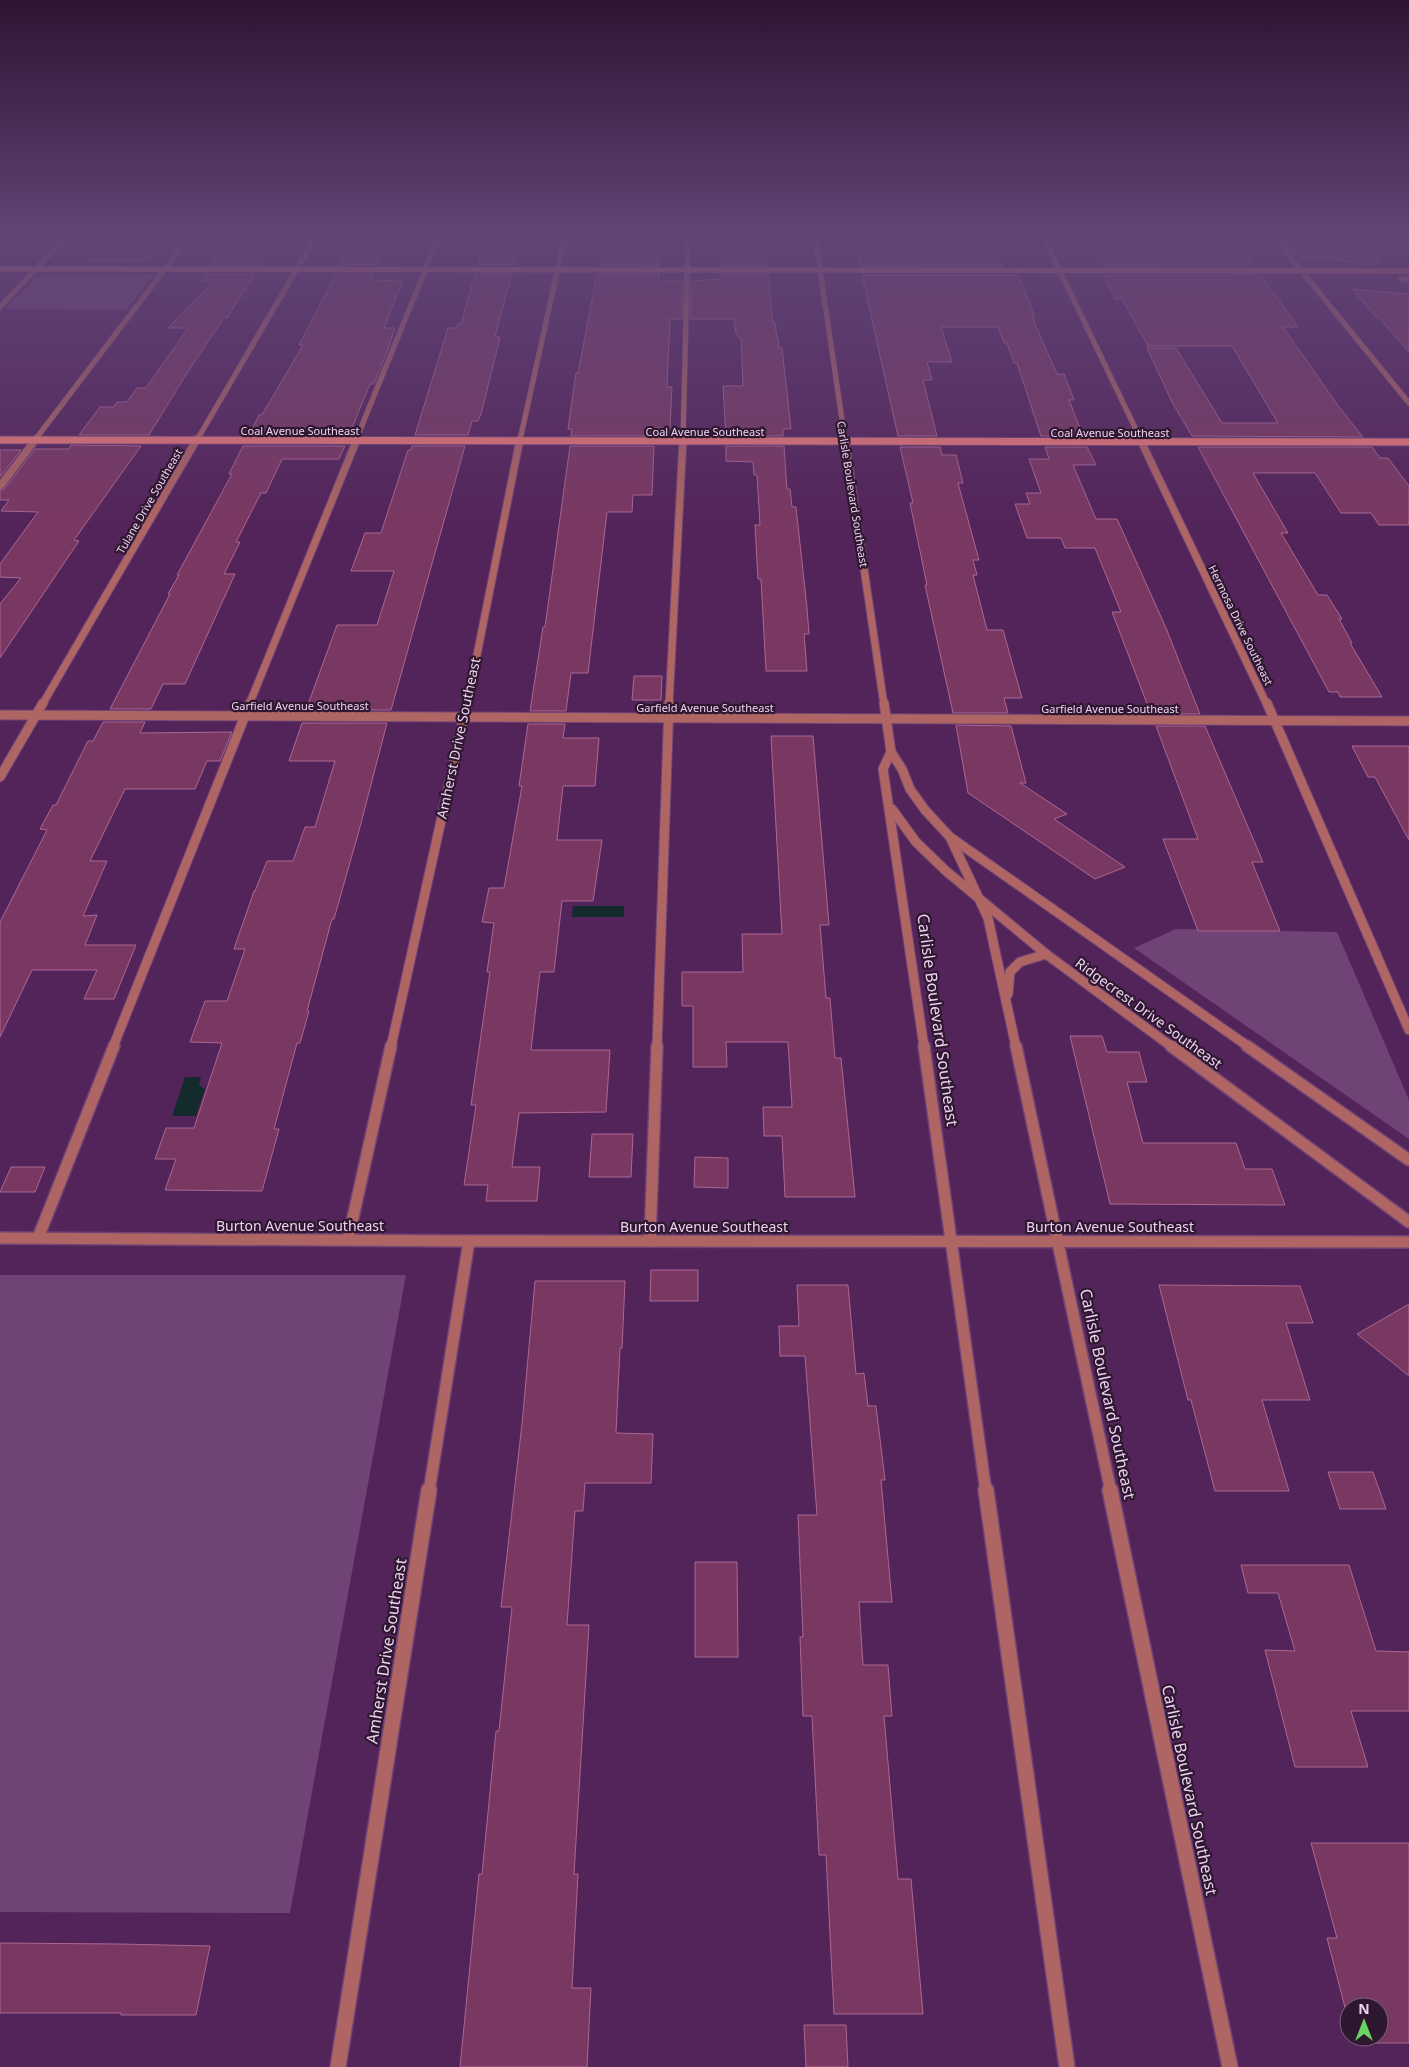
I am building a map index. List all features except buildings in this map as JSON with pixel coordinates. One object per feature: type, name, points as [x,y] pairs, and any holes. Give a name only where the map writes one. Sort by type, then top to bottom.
[{"type":"main road","name":"Coal Avenue Southeast","points":[[0,440],[1409,442]]},
{"type":"street","points":[[0,486],[116,332]]},
{"type":"street","name":"Tulane Drive Southeast","points":[[0,777],[260,332]]},
{"type":"street","points":[[38,1238],[244,716],[399,332]]},
{"type":"street","name":"Amherst Drive Southeast","points":[[348,1240],[463,717],[543,332]]},
{"type":"street","points":[[650,1241],[668,718],[682,441],[685,332]]},
{"type":"street","name":"Carlisle Boulevard Southeast","points":[[828,332],[888,718],[891,752],[902,770],[910,789],[925,810],[950,837],[988,918],[1059,1242],[1230,2067]]},
{"type":"street","name":"Hermosa Drive Southeast","points":[[1089,332],[1275,721],[1409,1030]]},
{"type":"street","points":[[1352,332],[1409,403]]},
{"type":"street","name":"Garfield Avenue Southeast","points":[[0,715],[1409,721]]},
{"type":"street","name":"Carlisle Boulevard Southeast","points":[[891,752],[883,770],[890,807],[1067,2067]]},
{"type":"street","name":"Ridgecrest Drive Southeast","points":[[890,807],[916,842],[981,903],[1046,954],[1409,1222]]},
{"type":"street","name":"Ridgecrest Drive Southeast","points":[[950,837],[1409,1160]]},
{"type":"street","points":[[1007,1002],[1010,972],[1020,962],[1046,954]]},
{"type":"street","name":"Burton Avenue Southeast","points":[[0,1238],[469,1241],[951,1240],[1059,1242],[1409,1242]]},
{"type":"street","name":"Amherst Drive Southeast","points":[[338,2067],[469,1241]]},
{"type":"shaded area","points":[[573,906],[624,906],[624,917],[572,917]]},
{"type":"shaded area","points":[[1176,929],[1337,932],[1409,1100],[1409,1139],[1134,948]]},
{"type":"shaded area","points":[[185,1077],[201,1077],[199,1085],[205,1089],[196,1116],[172,1116]]},
{"type":"shaded area","points":[[0,1275],[406,1275],[290,1913],[0,1912]]}]
